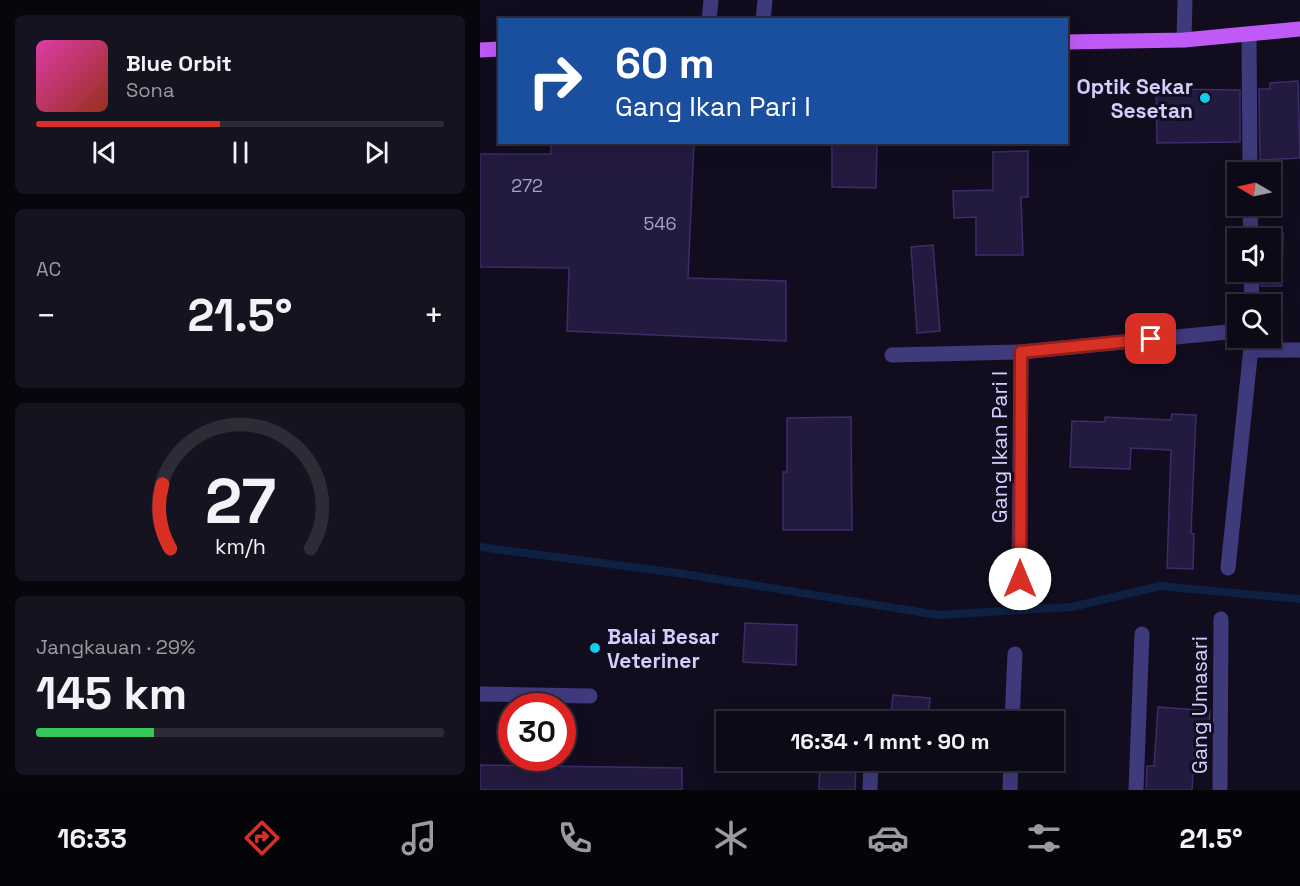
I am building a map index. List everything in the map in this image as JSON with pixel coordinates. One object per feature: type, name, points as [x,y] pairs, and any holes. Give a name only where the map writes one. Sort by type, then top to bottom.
[{"type":"main road","points":[[1068,42],[1184,40],[1248,36],[1300,29]]},
{"type":"main road","points":[[480,50],[498,49]]},
{"type":"street","points":[[709,18],[711,0]]},
{"type":"street","points":[[763,18],[765,0]]},
{"type":"street","points":[[1184,40],[1185,0]]},
{"type":"street","points":[[1248,36],[1250,162]]},
{"type":"street","name":"Gang Ikan Pari I","points":[[892,355],[1021,352],[1227,332]]},
{"type":"street","points":[[1228,568],[1251,348]]},
{"type":"street","points":[[1279,348],[1300,351]]},
{"type":"street","name":"Gang Ikan Pari I","points":[[1020,579],[1021,352]]},
{"type":"street","name":"Gang Umasari","points":[[1220,790],[1221,620]]},
{"type":"street","points":[[1136,790],[1142,633]]},
{"type":"street","points":[[1012,711],[1015,654]]},
{"type":"street","points":[[480,694],[590,696]]},
{"type":"street","points":[[870,790],[871,771]]},
{"type":"street","points":[[1010,790],[1011,771]]},
{"type":"building","points":[[1298,81],[1300,158],[1260,160],[1259,89],[1270,89],[1270,83]]},
{"type":"building","points":[[1156,89],[1240,90],[1240,142],[1157,143]]},
{"type":"building","points":[[551,144],[694,144],[688,278],[786,281],[786,341],[567,331],[569,268],[480,267],[480,154],[551,154]]},
{"type":"building","points":[[832,144],[877,144],[876,188],[832,187]]},
{"type":"building","points":[[1028,151],[1028,197],[1021,197],[1023,255],[976,255],[976,217],[954,218],[953,191],[993,190],[993,152]]},
{"type":"building","points":[[1281,233],[1283,233],[1282,286],[1261,286],[1261,282],[1281,282]]},
{"type":"building","points":[[933,245],[940,331],[917,333],[911,247]]},
{"type":"building","points":[[1172,414],[1196,415],[1191,533],[1194,534],[1193,569],[1167,568],[1171,450],[1131,448],[1130,469],[1070,467],[1072,421],[1105,422],[1105,417],[1171,420]]},
{"type":"building","points":[[851,417],[852,530],[783,530],[783,472],[787,472],[787,418]]},
{"type":"building","points":[[745,623],[797,625],[796,665],[743,662]]},
{"type":"building","points":[[893,695],[930,698],[929,711],[891,711]]},
{"type":"building","points":[[1158,707],[1210,711],[1208,738],[1195,737],[1192,790],[1146,790],[1147,766],[1154,766]]},
{"type":"building","points":[[480,765],[498,765],[498,771],[576,771],[576,766],[682,768],[682,790],[480,790]]},
{"type":"building","points":[[820,771],[856,771],[855,790],[819,790]]},
{"type":"waterway","points":[[480,547],[678,573],[938,615],[1072,607],[1160,586],[1300,599]]},
{"type":"place","name":"Optik Sekar Sesetan","points":[[1205,98]]},
{"type":"place","name":"Balai Besar Veteriner","points":[[595,648]]},
{"type":"route","points":[[1020,579],[1021,352],[1151,339]]}]
